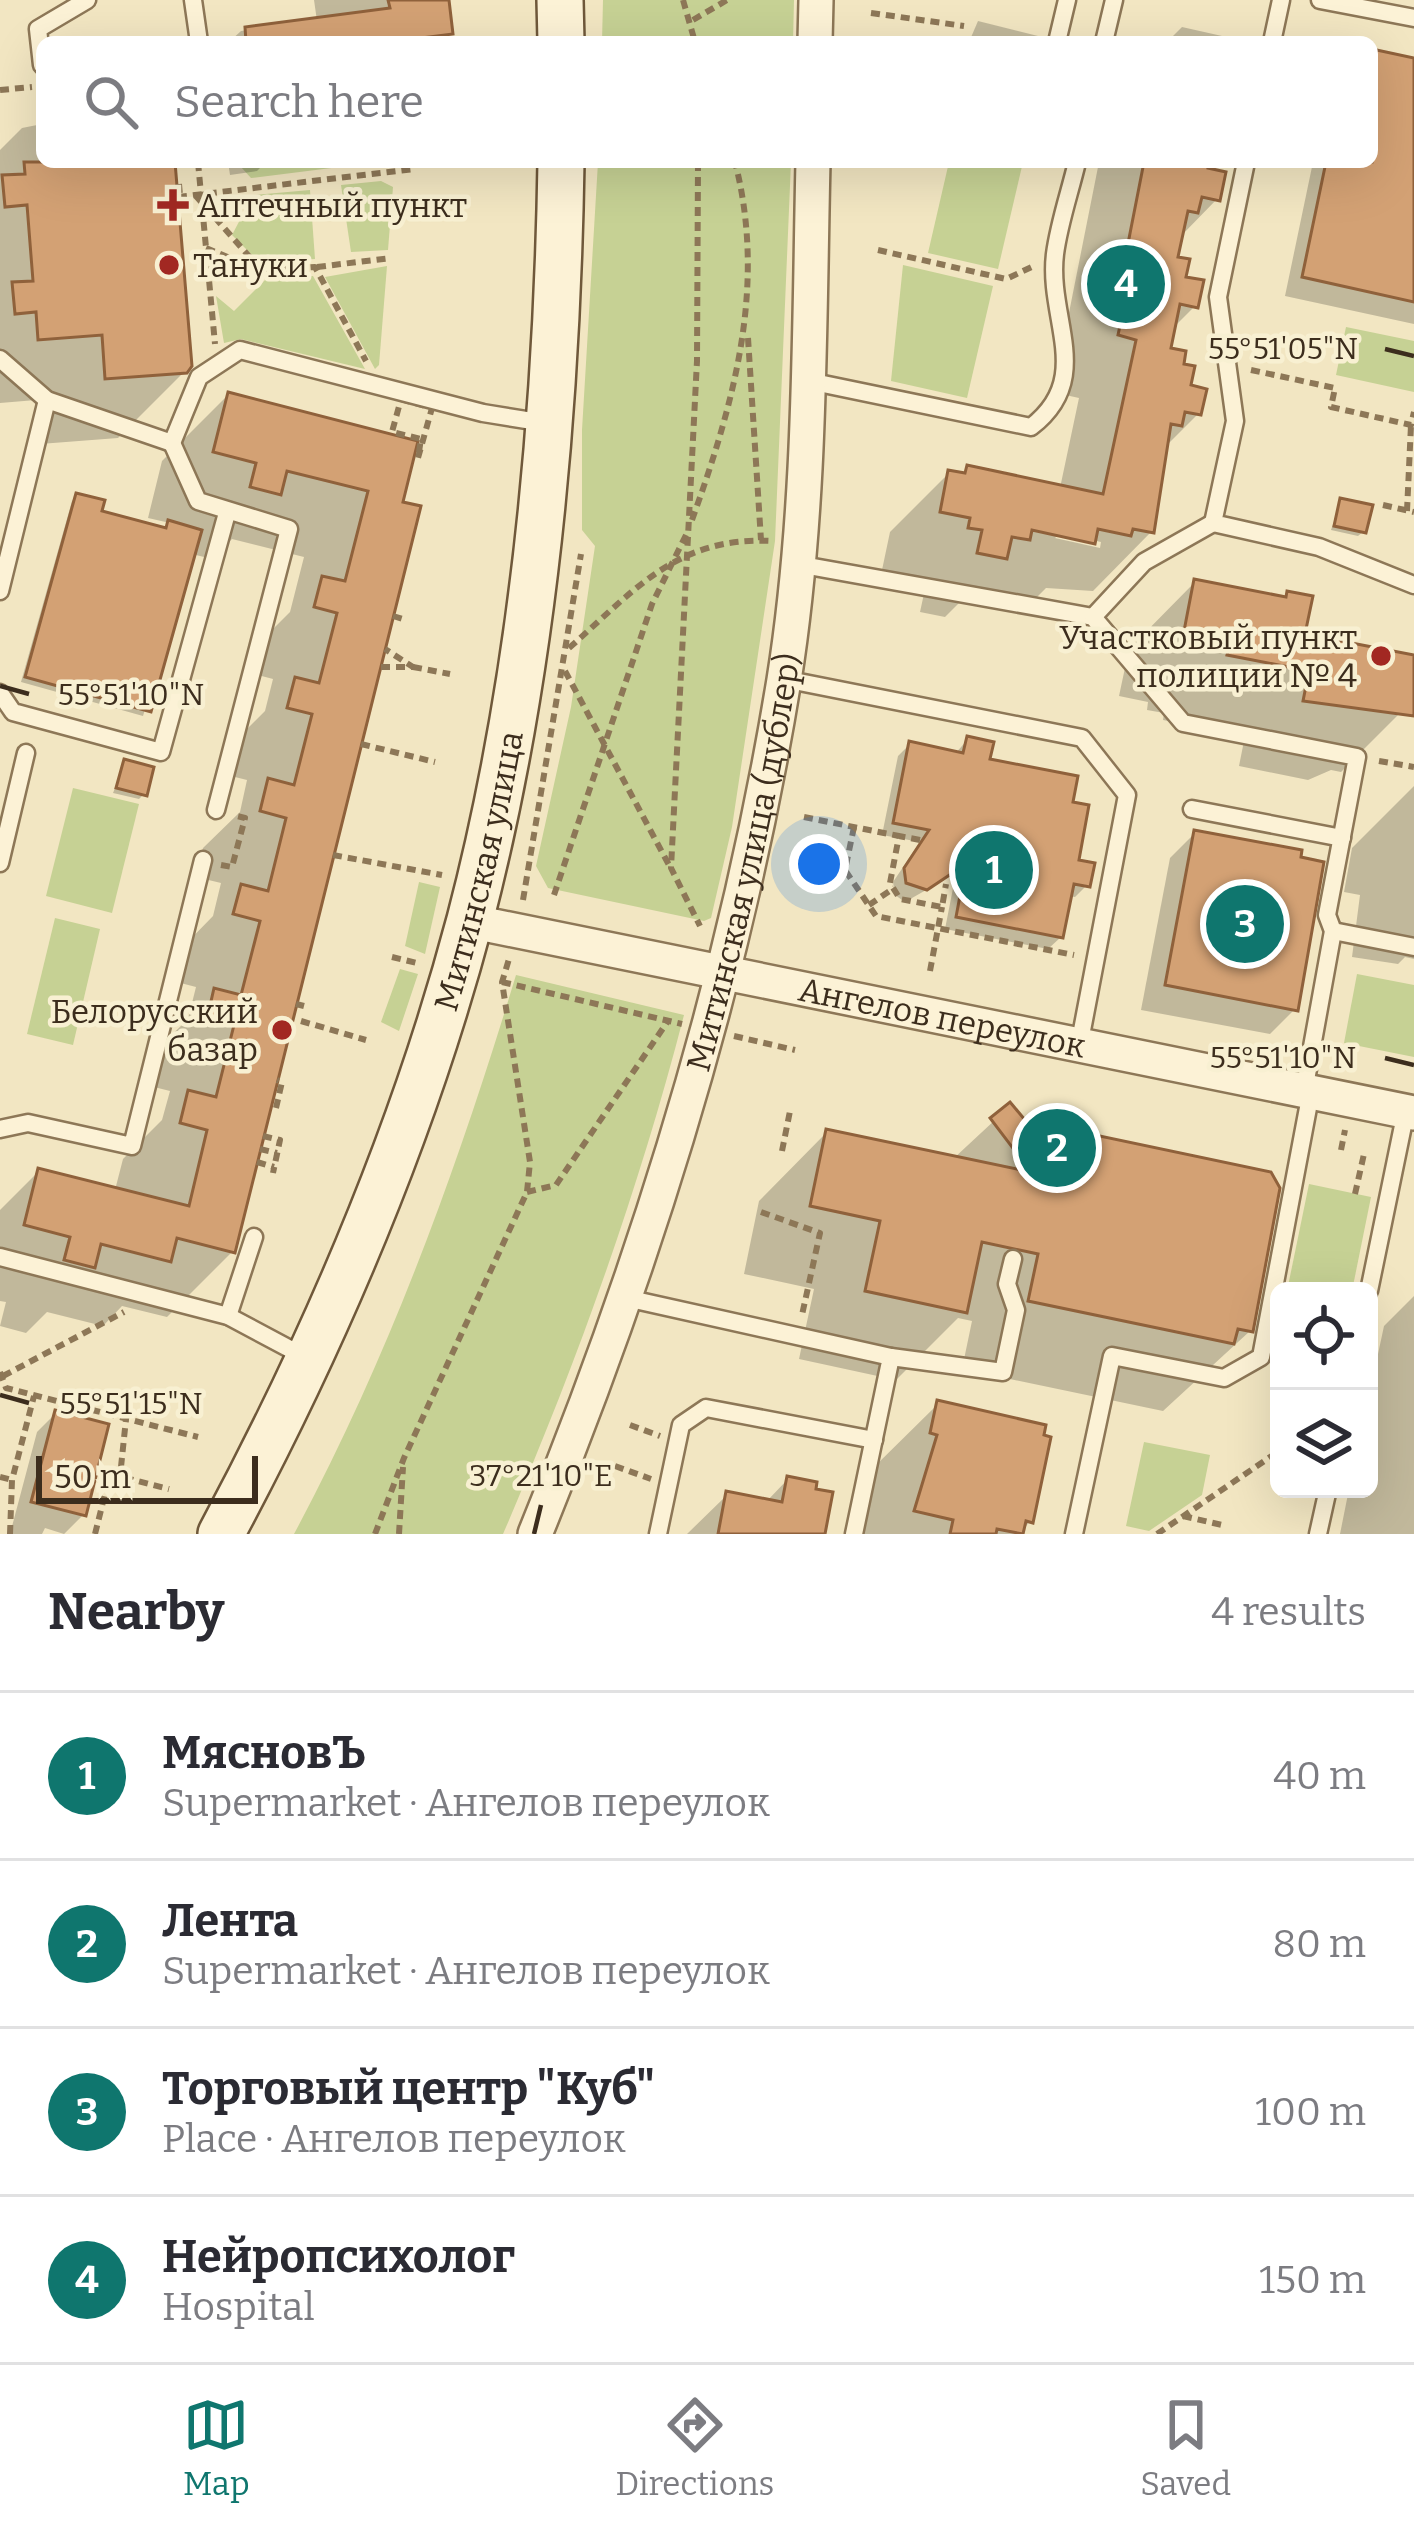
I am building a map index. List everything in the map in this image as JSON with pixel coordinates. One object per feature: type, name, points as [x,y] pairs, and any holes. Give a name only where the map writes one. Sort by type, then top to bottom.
[{"type":"main road","points":[[560,0],[561,36]]},
{"type":"main road","name":"Митинская улица","points":[[221,1534],[310,1360],[416,1098],[469,922],[510,725],[546,423],[561,168]]},
{"type":"street","points":[[815,36],[816,0]]},
{"type":"street","name":"Митинская улица (дублер)","points":[[536,1534],[626,1298],[699,1073],[784,679],[786,553],[804,380],[813,168]]},
{"type":"street","name":"Ангелов переулок","points":[[469,922],[1410,1112]]},
{"type":"lane","points":[[39,36],[38,29],[87,0]]},
{"type":"lane","points":[[193,0],[199,36]]},
{"type":"lane","points":[[1058,36],[1067,0]]},
{"type":"lane","points":[[1105,36],[1114,0]]},
{"type":"lane","points":[[1273,36],[1281,0]]},
{"type":"lane","points":[[1320,0],[1414,18]]},
{"type":"lane","points":[[804,380],[1031,428],[1055,409],[1067,353],[1055,256],[1075,168]]},
{"type":"lane","points":[[1213,523],[1235,421],[1218,297],[1245,168]]},
{"type":"lane","points":[[216,810],[289,529],[198,501],[172,443],[199,377],[240,350],[483,413],[546,423]]},
{"type":"lane","points":[[0,359],[47,400],[172,443]]},
{"type":"lane","points":[[0,591],[47,400]]},
{"type":"lane","points":[[0,693],[14,712],[161,752],[227,513]]},
{"type":"lane","points":[[1093,617],[1144,562],[1213,523],[1319,547],[1414,585]]},
{"type":"lane","points":[[786,553],[1093,617],[1183,723],[1358,757],[1328,915],[1333,932],[1262,1357],[1224,1378],[1112,1356],[1074,1534]]},
{"type":"lane","points":[[784,679],[1082,738],[1127,795],[1079,1046]]},
{"type":"lane","points":[[0,863],[26,753]]},
{"type":"lane","points":[[1192,809],[1342,838]]},
{"type":"lane","points":[[0,1129],[28,1123],[132,1146],[202,860]]},
{"type":"lane","points":[[1333,932],[1414,947]]},
{"type":"lane","points":[[1371,1282],[1410,1112]]},
{"type":"lane","points":[[228,1316],[254,1238]]},
{"type":"lane","points":[[0,1257],[228,1316],[310,1360]]},
{"type":"lane","points":[[626,1298],[891,1357],[1003,1372],[1016,1310],[1007,1284],[1013,1259]]},
{"type":"lane","points":[[854,1534],[891,1357]]},
{"type":"lane","points":[[658,1534],[681,1425],[706,1408],[874,1440]]},
{"type":"lane","points":[[1318,1534],[1326,1498]]},
{"type":"path","points":[[683,0],[694,36]]},
{"type":"path","points":[[693,20],[728,0]]},
{"type":"path","points":[[871,13],[964,26]]},
{"type":"path","points":[[0,90],[36,87]]},
{"type":"path","points":[[198,168],[215,348]]},
{"type":"path","points":[[671,868],[688,531],[698,168]]},
{"type":"path","points":[[737,168],[749,217],[747,328],[761,540]]},
{"type":"path","points":[[179,197],[414,169]]},
{"type":"path","points":[[179,184],[181,207]]},
{"type":"path","points":[[199,198],[262,271]]},
{"type":"path","points":[[206,248],[262,271],[391,258]]},
{"type":"path","points":[[878,250],[1006,280],[1055,256]]},
{"type":"path","points":[[315,267],[371,370]]},
{"type":"path","points":[[554,895],[604,741],[721,439],[747,328]]},
{"type":"path","points":[[1227,365],[1335,388],[1331,407],[1412,425]]},
{"type":"path","points":[[401,399],[432,408],[418,458],[421,440],[392,432],[401,399]]},
{"type":"path","points":[[1383,506],[1411,512],[1414,412]]},
{"type":"path","points":[[568,649],[674,557],[761,540],[786,553]]},
{"type":"path","points":[[375,1534],[404,1458],[527,1192],[530,1162],[502,982],[517,932],[565,671],[581,554]]},
{"type":"path","points":[[394,616],[404,619]]},
{"type":"path","points":[[385,650],[413,667]]},
{"type":"path","points":[[381,667],[450,674]]},
{"type":"path","points":[[565,671],[700,926]]},
{"type":"path","points":[[362,744],[435,762]]},
{"type":"path","points":[[1358,757],[1414,767]]},
{"type":"path","points":[[804,817],[920,840]]},
{"type":"path","points":[[232,867],[245,818]]},
{"type":"path","points":[[854,826],[845,870],[876,916],[1095,959]]},
{"type":"path","points":[[899,836],[890,883],[900,899],[942,907]]},
{"type":"path","points":[[333,856],[442,875]]},
{"type":"path","points":[[930,971],[946,884]]},
{"type":"path","points":[[869,905],[894,888]]},
{"type":"path","points":[[392,958],[421,964]]},
{"type":"path","points":[[490,980],[686,1025]]},
{"type":"path","points":[[301,1021],[366,1040]]},
{"type":"path","points":[[527,1192],[556,1185],[668,1021]]},
{"type":"path","points":[[729,1035],[795,1049]]},
{"type":"path","points":[[276,1108],[282,1082],[277,1080]]},
{"type":"path","points":[[782,1151],[790,1111]]},
{"type":"path","points":[[1341,1150],[1347,1124]]},
{"type":"path","points":[[256,1162],[273,1170],[280,1140],[263,1136]]},
{"type":"path","points":[[260,1149],[277,1153]]},
{"type":"path","points":[[1355,1194],[1364,1154]]},
{"type":"path","points":[[761,1212],[820,1233],[798,1336]]},
{"type":"path","points":[[153,1297],[0,1376],[6,1388],[198,1437]]},
{"type":"path","points":[[10,1534],[12,1480],[34,1396]]},
{"type":"path","points":[[94,1534],[110,1474],[121,1467],[126,1419]]},
{"type":"path","points":[[1157,1534],[1270,1456]]},
{"type":"path","points":[[399,1534],[404,1458]]},
{"type":"path","points":[[615,1466],[669,1485]]},
{"type":"path","points":[[110,1474],[169,1489]]},
{"type":"path","points":[[0,1477],[12,1480]]},
{"type":"path","points":[[1183,1516],[1222,1525]]},
{"type":"green space","points":[[603,0],[794,0],[793,36],[602,36]]},
{"type":"green space","points":[[242,168],[331,168],[251,178]]},
{"type":"green space","points":[[598,168],[791,168],[775,541],[732,827],[711,918],[704,921],[548,888],[536,866],[571,707],[595,546],[582,530],[582,430]]},
{"type":"green space","points":[[948,168],[1022,168],[998,269],[928,253]]},
{"type":"green space","points":[[381,181],[393,187],[388,250],[351,252],[341,185]]},
{"type":"green space","points":[[310,190],[315,259],[260,263],[232,235],[253,195]]},
{"type":"green space","points":[[903,265],[993,286],[967,398],[891,381]]},
{"type":"green space","points":[[387,266],[379,365],[375,369],[325,277]]},
{"type":"green space","points":[[313,276],[365,369],[241,339],[224,343],[216,296],[234,311],[267,278]]},
{"type":"green space","points":[[1346,327],[1414,341],[1414,392],[1336,375]]},
{"type":"green space","points":[[73,788],[139,804],[112,913],[46,896]]},
{"type":"green space","points":[[419,882],[440,887],[425,954],[405,946]]},
{"type":"green space","points":[[55,918],[100,929],[73,1045],[27,1034]]},
{"type":"green space","points":[[400,969],[418,974],[399,1031],[381,1022]]},
{"type":"green space","points":[[1357,974],[1414,985],[1414,1057],[1344,1043]]},
{"type":"green space","points":[[516,975],[684,1015],[626,1213],[556,1407],[503,1534],[294,1534],[361,1399],[419,1260]]},
{"type":"green space","points":[[1309,1184],[1371,1197],[1354,1282],[1289,1282]]},
{"type":"green space","points":[[1144,1442],[1210,1455],[1202,1495],[1149,1531],[1126,1526]]},
{"type":"building","points":[[388,0],[449,0],[453,34],[246,36],[245,27],[390,8]]},
{"type":"building","points":[[1378,50],[1414,58],[1414,302],[1302,277],[1325,168],[1378,168]]},
{"type":"building","points":[[24,162],[36,162],[36,168],[176,168],[192,366],[187,373],[105,379],[102,335],[38,340],[36,312],[15,314],[12,282],[33,281],[27,205],[5,207],[2,175],[25,174]]},
{"type":"building","points":[[1143,168],[1226,172],[1220,201],[1202,197],[1198,213],[1188,211],[1178,257],[1190,259],[1186,277],[1204,280],[1198,308],[1180,304],[1171,348],[1186,351],[1184,364],[1195,366],[1191,385],[1207,389],[1201,415],[1185,412],[1182,426],[1171,424],[1154,533],[1133,529],[1131,536],[1098,529],[1095,544],[1032,530],[1030,540],[1012,537],[1007,559],[977,553],[982,530],[968,528],[970,518],[940,512],[948,470],[965,473],[967,465],[1103,494],[1136,340],[1118,335],[1121,321],[1113,320]]},
{"type":"building","points":[[228,392],[418,441],[403,502],[421,506],[235,1253],[177,1238],[171,1262],[101,1244],[95,1268],[64,1260],[70,1237],[24,1225],[38,1168],[189,1206],[207,1130],[180,1123],[188,1090],[216,1097],[234,1025],[207,1019],[214,988],[241,995],[260,921],[233,914],[241,884],[268,891],[286,818],[260,811],[268,778],[294,785],[312,714],[287,708],[295,677],[319,683],[337,613],[314,607],[322,576],[345,581],[368,491],[287,471],[281,495],[250,487],[256,463],[213,452]]},
{"type":"building","points":[[76,493],[105,500],[102,511],[166,528],[168,520],[202,530],[151,712],[25,677]]},
{"type":"building","points":[[1340,498],[1373,505],[1366,533],[1334,526]]},
{"type":"building","points":[[1194,579],[1286,597],[1287,591],[1313,596],[1305,634],[1414,655],[1414,716],[1303,701],[1309,671],[1227,655],[1229,648],[1211,644],[1213,636],[1184,631]]},
{"type":"building","points":[[967,736],[994,742],[990,759],[1078,776],[1073,802],[1089,805],[1079,860],[1095,863],[1090,887],[1074,884],[1063,938],[956,917],[966,864],[927,890],[906,883],[904,868],[929,830],[893,823],[909,741],[963,753]]},
{"type":"building","points":[[124,759],[154,767],[147,796],[116,788]]},
{"type":"building","points":[[1194,830],[1302,850],[1301,857],[1324,862],[1298,1011],[1165,985]]},
{"type":"building","points":[[1010,1102],[1025,1120],[1042,1109],[1052,1126],[1271,1172],[1280,1188],[1253,1332],[1238,1329],[1234,1344],[1028,1301],[1038,1254],[982,1242],[967,1313],[865,1291],[880,1221],[810,1206],[826,1129],[1031,1172],[990,1118]]},
{"type":"building","points":[[937,1400],[1046,1425],[1044,1435],[1051,1437],[1033,1523],[1026,1521],[1023,1534],[997,1529],[996,1534],[950,1534],[953,1520],[914,1511],[937,1435],[930,1433]]},
{"type":"building","points":[[55,1410],[109,1424],[86,1516],[31,1502]]},
{"type":"building","points":[[787,1476],[817,1482],[816,1489],[833,1492],[825,1534],[718,1534],[726,1491],[782,1502]]},
{"type":"place","name":"Аптечный пункт","points":[[173,205]]},
{"type":"place","name":"Тануки","points":[[169,265]]},
{"type":"place","name":"Нейропсихолог","points":[[1126,284]]},
{"type":"place","name":"Участковый пункт полиции № 4","points":[[1381,656]]},
{"type":"place","name":"МясновЪ","points":[[994,870]]},
{"type":"place","name":"Торговый центр \"Куб\"","points":[[1245,924]]},
{"type":"place","name":"Белорусский базар","points":[[282,1030]]},
{"type":"place","name":"Лента","points":[[1057,1148]]}]
